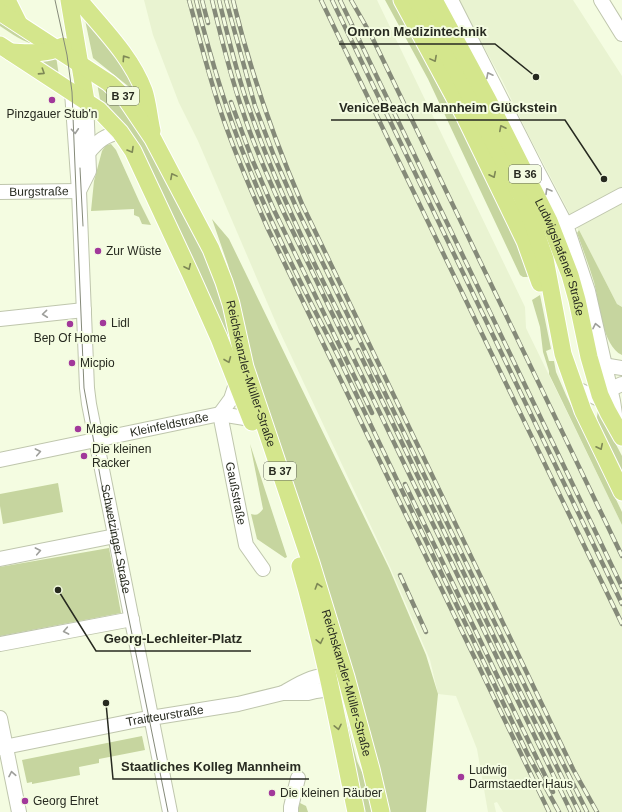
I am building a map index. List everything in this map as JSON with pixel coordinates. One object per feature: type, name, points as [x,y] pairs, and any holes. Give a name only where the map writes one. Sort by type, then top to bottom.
[{"type":"main road","points":[[7,0],[19,24]]},
{"type":"main road","points":[[69,0],[81,64],[86,101]]},
{"type":"main road","points":[[79,0],[115,42],[137,75],[144,92],[153,139]]},
{"type":"main road","points":[[402,0],[464,115],[525,241],[540,284],[560,370],[568,392],[583,411]]},
{"type":"main road","name":"Ludwigshafener Straße","points":[[417,0],[458,73],[522,197],[530,216],[545,259],[564,354],[575,388]]},
{"type":"main road","name":"Ludwigshafener Straße","points":[[434,0],[488,100],[549,221],[570,275],[589,356],[609,395]]},
{"type":"main road","name":"B 37","points":[[0,12],[81,64]]},
{"type":"main road","points":[[6,49],[42,53],[57,49],[75,36]]},
{"type":"main road","name":"B 37","points":[[6,49],[86,101]]},
{"type":"main road","name":"Reichskanzler-Müller-Straße","points":[[81,64],[117,90],[135,110],[153,139],[211,248],[231,304],[245,367],[311,563],[346,677],[381,812]]},
{"type":"main road","name":"Reichskanzler-Müller-Straße","points":[[86,101],[104,115],[120,132],[133,151],[190,273],[237,381],[282,507],[312,607],[356,812]]},
{"type":"main road","name":"B 36","points":[[575,388],[583,411],[622,492]]},
{"type":"main road","name":"B 36","points":[[609,395],[608,412],[620,432]]},
{"type":"street","points":[[451,0],[566,226],[588,291],[604,364],[609,395]]},
{"type":"street","points":[[601,0],[622,34]]},
{"type":"street","name":"Schwetzinger Straße","points":[[72,92],[79,191],[87,388],[114,536],[170,812]]},
{"type":"street","name":"Schwetzinger Straße","points":[[79,191],[89,171],[86,101]]},
{"type":"street","points":[[88,152],[98,141],[107,135],[120,132]]},
{"type":"street","name":"Burgstraße","points":[[0,192],[79,191]]},
{"type":"street","points":[[566,226],[622,195]]},
{"type":"street","points":[[0,319],[84,310]]},
{"type":"street","points":[[589,356],[604,364],[615,368],[622,368]]},
{"type":"street","name":"Kleinfeldstraße","points":[[220,414],[231,399],[237,381]]},
{"type":"street","points":[[575,388],[609,395]]},
{"type":"street","points":[[583,411],[609,395]]},
{"type":"street","name":"Kleinfeldstraße","points":[[0,460],[220,414],[251,419]]},
{"type":"street","name":"Gaußstraße","points":[[220,414],[246,545],[263,569]]},
{"type":"street","points":[[0,559],[114,536]]},
{"type":"street","points":[[0,644],[132,619]]},
{"type":"street","name":"Traitteurstraße","points":[[3,747],[151,718],[238,704],[283,693],[314,677],[328,682],[346,677]]},
{"type":"street","points":[[0,718],[3,747],[19,812]]},
{"type":"street","points":[[291,812],[298,778]]},
{"type":"shaded area","points":[[144,0],[377,0],[525,307],[526,328],[622,525],[622,812],[503,812],[497,802],[494,803],[496,812],[488,812],[477,749],[456,696],[438,694],[430,660],[390,567],[279,330],[198,141],[179,103],[153,35]]},
{"type":"shaded area","points":[[385,0],[396,0],[435,72],[432,75],[446,101],[449,100],[533,277],[523,277],[520,275],[428,79]]},
{"type":"shaded area","points":[[458,0],[573,0],[622,76],[622,307],[617,304],[528,134],[502,80]]},
{"type":"shaded area","points":[[84,15],[119,59],[141,99],[133,90],[93,58]]},
{"type":"shaded area","points":[[0,19],[38,45],[23,40],[0,26]]},
{"type":"shaded area","points":[[56,56],[59,76],[36,59]]},
{"type":"shaded area","points":[[97,83],[108,91],[137,124],[213,269],[234,344],[232,347],[101,105]]},
{"type":"shaded area","points":[[111,144],[116,150],[151,225],[142,224],[139,217],[134,215],[134,209],[91,211],[94,181],[102,151],[106,145]]},
{"type":"shaded area","points":[[212,219],[229,239],[389,568],[426,655],[438,694],[426,812],[387,812],[254,372],[228,265]]},
{"type":"shaded area","points":[[579,230],[617,304],[622,307],[622,355],[615,350],[610,342],[602,322],[594,282],[577,233]]},
{"type":"shaded area","points":[[540,295],[551,349],[546,351],[549,361],[554,361],[556,372],[566,395],[622,512],[622,525],[549,374],[543,352],[540,327],[532,300]]},
{"type":"shaded area","points":[[598,410],[622,456],[622,476],[598,423]]},
{"type":"shaded area","points":[[250,444],[287,557],[285,558],[257,539],[251,514],[258,514],[263,509]]},
{"type":"shaded area","points":[[58,483],[63,512],[3,524],[0,494]]},
{"type":"shaded area","points":[[109,548],[121,613],[0,636],[0,567]]},
{"type":"shaded area","points":[[341,699],[357,761],[366,781],[374,812],[363,812]]},
{"type":"shaded area","points":[[142,736],[145,750],[99,759],[99,763],[79,767],[80,775],[32,784],[32,782],[27,783],[22,760]]},
{"type":"shaded area","points":[[300,803],[306,806],[308,812],[296,812]]},
{"type":"tram line","points":[[55,0],[67,55],[72,92],[84,388],[101,481],[168,812]]},
{"type":"tram line","points":[[80,168],[83,226]]},
{"type":"railway","points":[[189,0],[224,121],[268,229],[549,812]]},
{"type":"railway","points":[[196,0],[226,104],[240,145],[268,213],[301,284],[337,354],[528,755],[559,812]]},
{"type":"railway","points":[[202,0],[208,23]]},
{"type":"railway","points":[[212,0],[238,98],[262,163],[284,213],[571,812]]},
{"type":"railway","points":[[219,0],[241,84],[272,169],[323,282],[351,338]]},
{"type":"railway","points":[[226,0],[255,106],[274,156],[296,207],[536,709],[587,812]]},
{"type":"railway","points":[[233,0],[263,103],[281,154],[302,204],[573,769],[597,812]]},
{"type":"railway","points":[[321,0],[622,624]]},
{"type":"railway","points":[[332,0],[622,604]]},
{"type":"railway","points":[[340,0],[622,587]]},
{"type":"railway","points":[[351,0],[371,35],[622,556]]},
{"type":"railway","points":[[231,102],[252,159],[273,208],[372,413]]},
{"type":"railway","points":[[358,350],[512,675],[579,812]]},
{"type":"railway","points":[[405,484],[553,792]]},
{"type":"railway","points":[[400,575],[426,632]]},
{"type":"place","name":"Omron Medizintechnik","points":[[536,77]]},
{"type":"place","name":"Pinzgauer Stub'n","points":[[52,100]]},
{"type":"place","name":"VeniceBeach Mannheim Glückstein","points":[[604,179]]},
{"type":"place","name":"Zur Wüste","points":[[98,251]]},
{"type":"place","name":"Lidl","points":[[103,323]]},
{"type":"place","name":"Bep Of Home","points":[[70,324]]},
{"type":"place","name":"Micpio","points":[[72,363]]},
{"type":"place","name":"Magic","points":[[78,429]]},
{"type":"place","name":"Die kleinen Racker","points":[[84,456]]},
{"type":"place","name":"Georg-Lechleiter-Platz","points":[[58,590]]},
{"type":"place","name":"Staatliches Kolleg Mannheim","points":[[106,703]]},
{"type":"place","name":"Ludwig Darmstaedter Haus","points":[[461,777]]},
{"type":"place","name":"Die kleinen Räuber","points":[[272,793]]},
{"type":"place","name":"Georg Ehret","points":[[25,801]]}]
